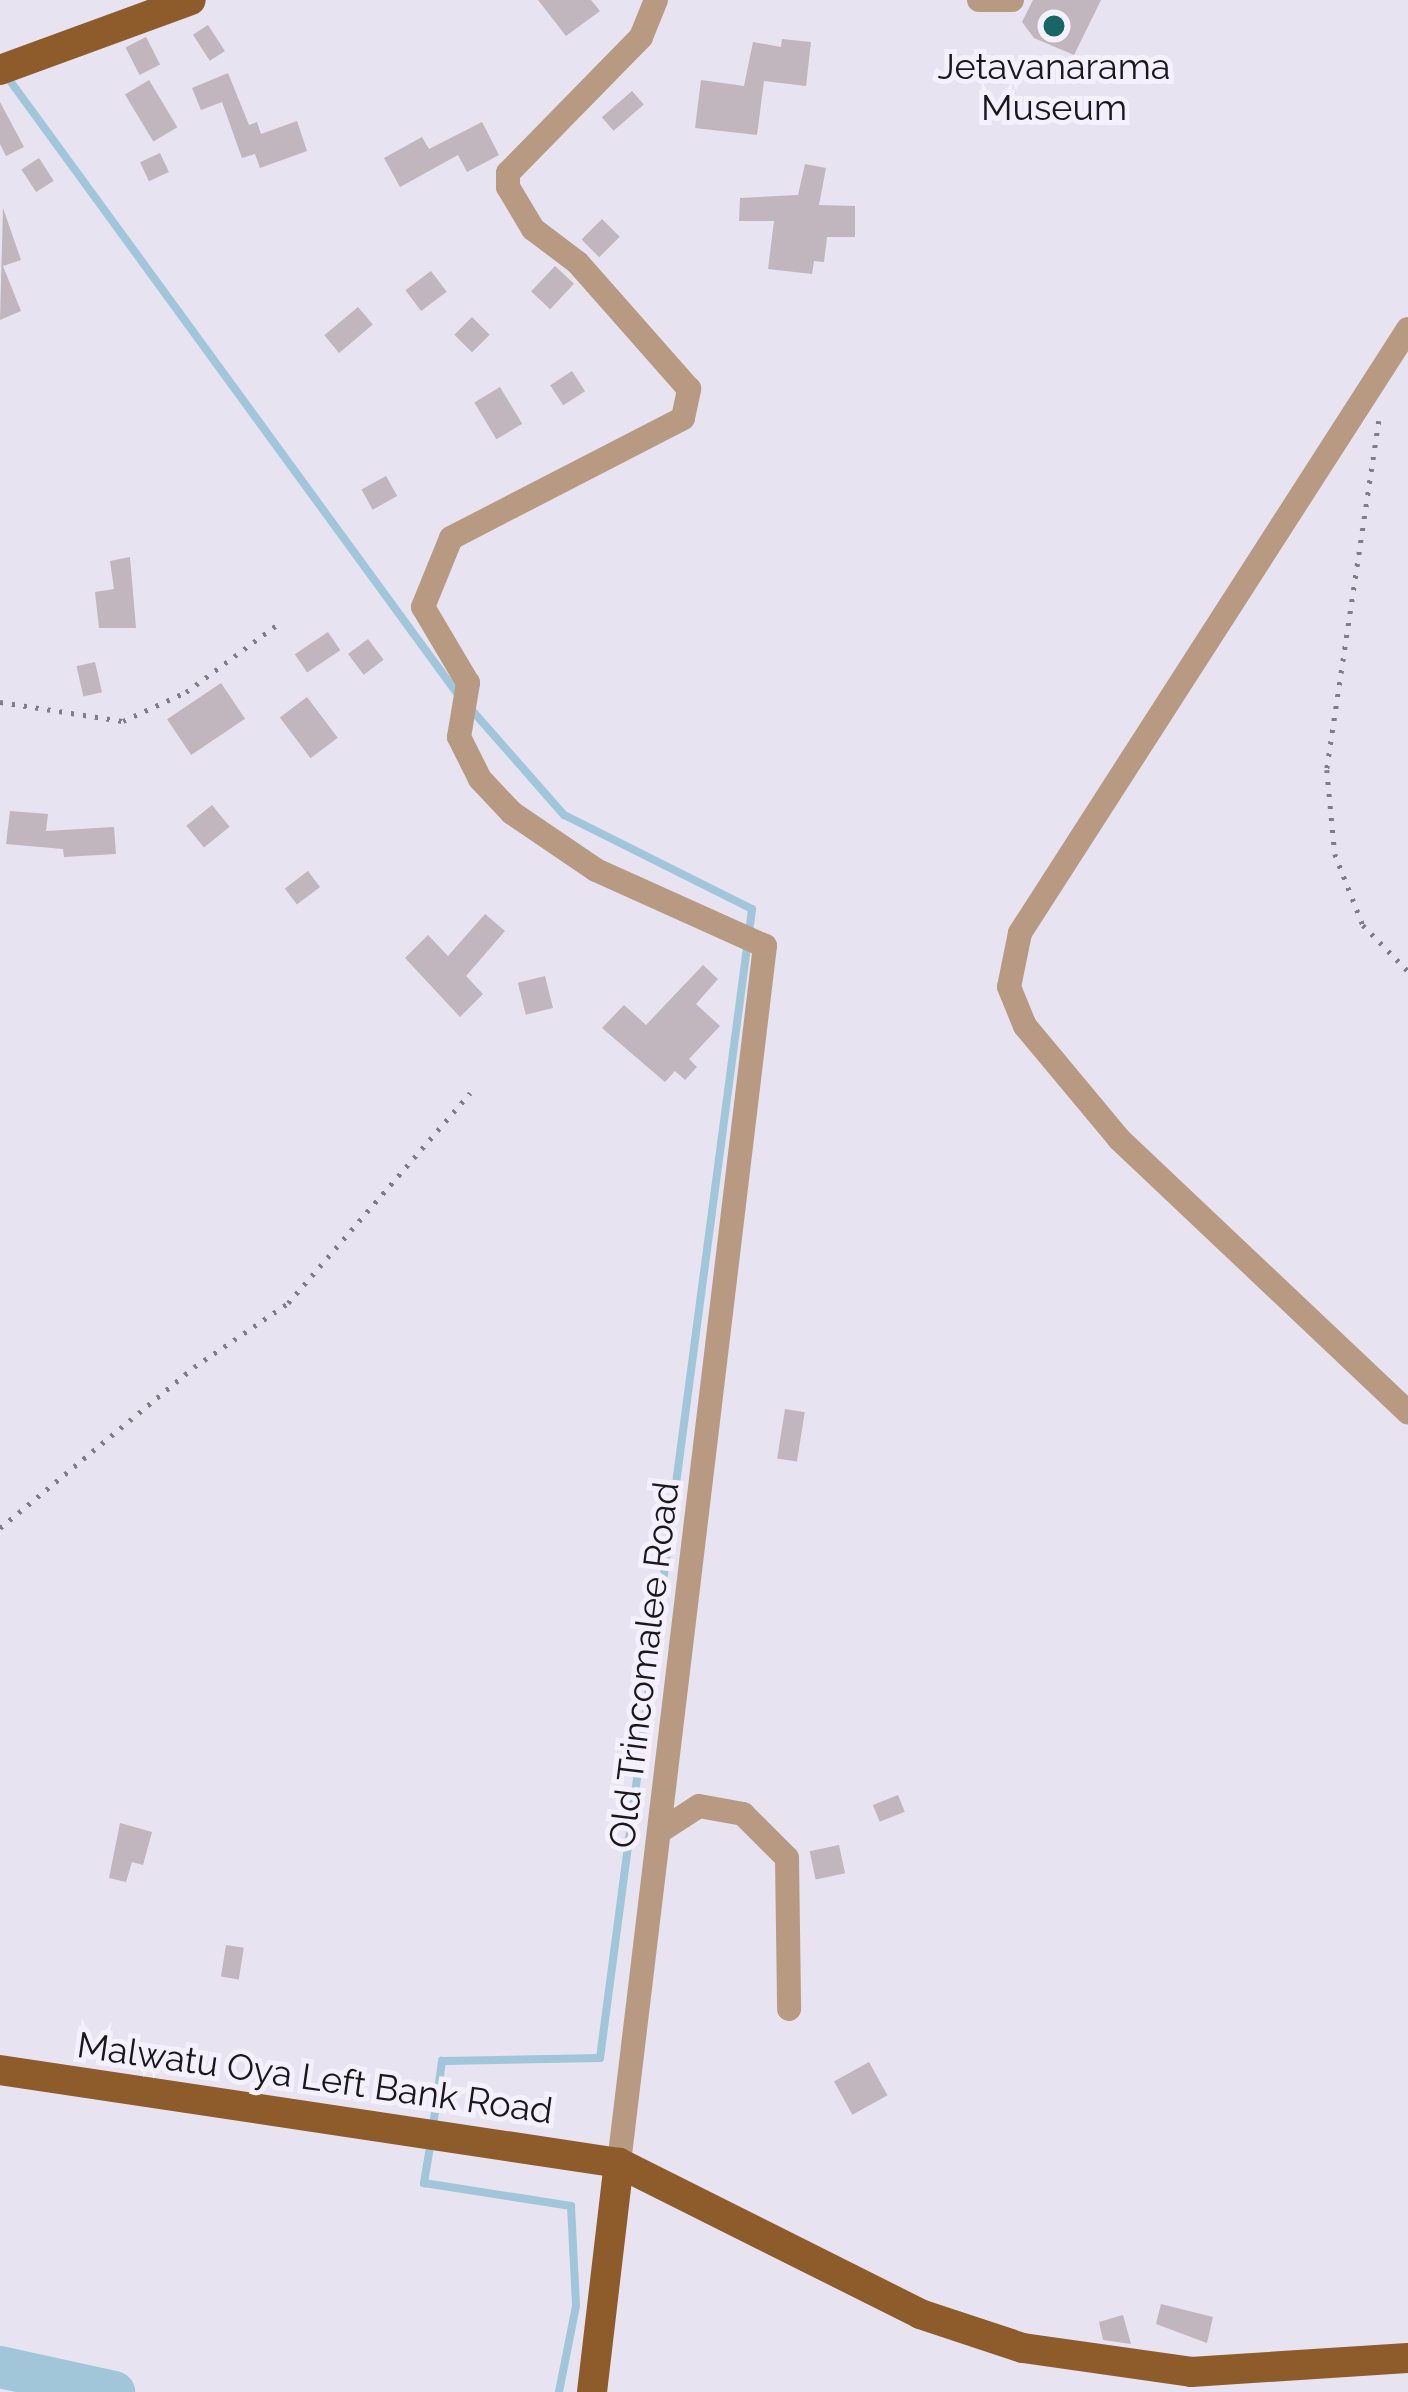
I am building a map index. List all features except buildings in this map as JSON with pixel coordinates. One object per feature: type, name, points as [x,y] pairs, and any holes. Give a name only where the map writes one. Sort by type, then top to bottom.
[{"type":"main road","points":[[14,64],[191,0]]},
{"type":"main road","name":"Malwatu Oya Left Bank Road","points":[[0,2070],[619,2163],[920,2314],[988,2339],[1191,2372],[1408,2358]]},
{"type":"main road","name":"Old Trincomalee Road","points":[[592,2392],[607,2234],[619,2163]]},
{"type":"street","name":"Old Trincomalee Road","points":[[619,2163],[665,1828],[765,946],[596,870],[512,813],[480,779],[459,737],[468,683],[423,607],[452,538],[683,418],[689,389],[578,262],[533,229],[508,187],[508,173],[641,37],[656,0]]},
{"type":"street","points":[[980,0],[1012,0]]},
{"type":"street","points":[[1408,329],[1020,933],[1009,988],[1025,1025],[1119,1139],[1408,1412]]},
{"type":"street","points":[[665,1828],[699,1806],[743,1814],[787,1858],[788,2009]]},
{"type":"path","points":[[1382,400],[1327,770],[1335,854],[1363,925],[1408,971]]},
{"type":"path","points":[[0,702],[123,721],[186,692],[278,624]]},
{"type":"path","points":[[0,1528],[194,1367],[288,1303],[470,1093]]},
{"type":"waterway","points":[[8,78],[459,696]]},
{"type":"waterway","points":[[433,2126],[442,2061],[600,2058],[752,909],[564,815],[469,707]]},
{"type":"waterway","points":[[431,2141],[424,2183],[571,2206],[576,2306],[559,2392]]},
{"type":"waterway","points":[[0,2367],[114,2392]]},
{"type":"place","name":"Jetavanarama Museum","points":[[1054,26]]}]
